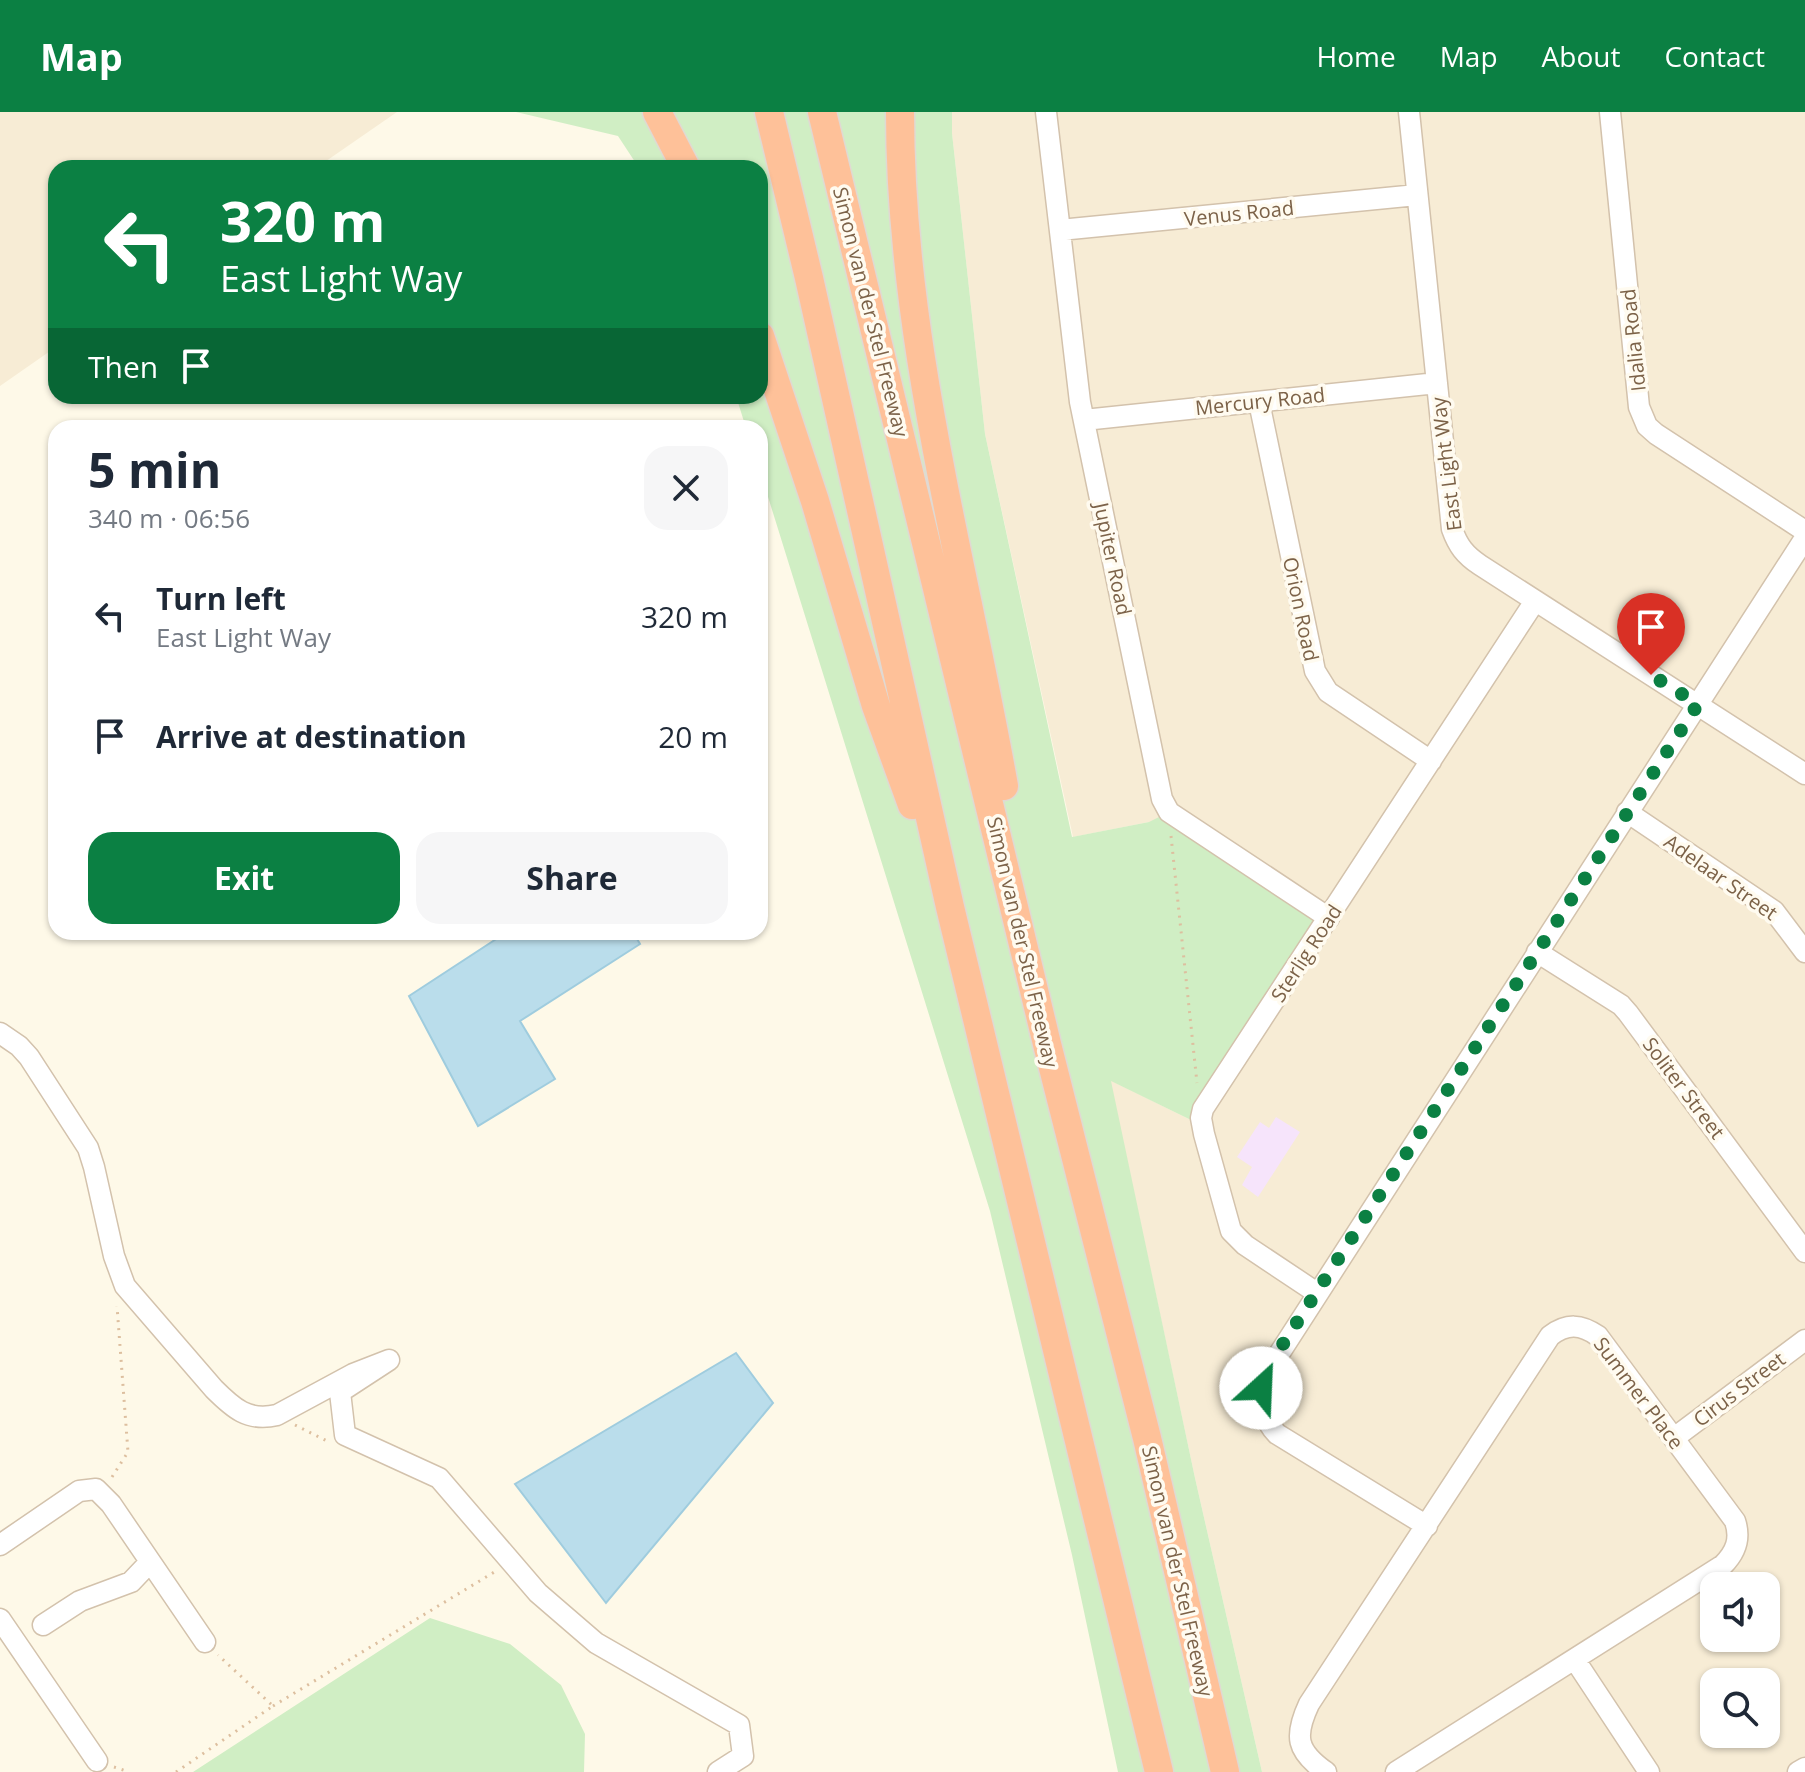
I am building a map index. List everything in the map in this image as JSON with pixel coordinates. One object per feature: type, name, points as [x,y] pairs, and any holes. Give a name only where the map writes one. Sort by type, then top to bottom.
[{"type":"highway","points":[[657,112],[682,160]]},
{"type":"highway","points":[[769,112],[950,907],[1159,1772]]},
{"type":"highway","name":"Simon van der Stel Freeway","points":[[822,112],[1147,1438],[1225,1772]]},
{"type":"highway","points":[[900,112],[903,207],[916,333],[1013,836],[1020,891],[1018,920]]},
{"type":"highway","points":[[768,360],[876,706],[950,907]]},
{"type":"street","name":"Jupiter Road","points":[[1046,112],[1084,420],[1162,799],[1169,812]]},
{"type":"street","name":"East Light Way","points":[[1409,112],[1452,529],[1456,542],[1470,558],[1805,774]]},
{"type":"street","name":"Idalia Road","points":[[1610,112],[1639,407],[1643,418],[1656,434],[1805,531]]},
{"type":"street","name":"Venus Road","points":[[1060,230],[1417,195]]},
{"type":"street","name":"Mercury Road","points":[[1084,420],[1437,383]]},
{"type":"street","name":"Orion Road","points":[[1259,402],[1310,656],[1320,681],[1328,692],[1431,761]]},
{"type":"street","points":[[1427,1526],[1277,1434],[1270,1427],[1263,1406],[1261,1382],[1805,538]]},
{"type":"street","name":"Sterlig Road","points":[[1201,1118],[1203,1109],[1535,601]]},
{"type":"street","points":[[1169,812],[1329,918]]},
{"type":"street","name":"Adelaar Street","points":[[1627,812],[1774,911],[1805,952]]},
{"type":"street","name":"Soliter Street","points":[[1537,952],[1621,1005],[1805,1252]]},
{"type":"street","points":[[0,1033],[29,1057],[88,1148],[114,1256],[125,1286],[227,1402],[258,1419],[277,1415],[353,1374],[389,1360],[340,1392],[345,1435],[439,1478],[538,1593],[596,1643],[739,1725],[743,1756],[718,1772]]},
{"type":"street","points":[[1201,1118],[1231,1231],[1245,1245],[1317,1293]]},
{"type":"street","name":"Summer Place","points":[[1326,1772],[1311,1762],[1301,1748],[1301,1722],[1309,1704],[1550,1336],[1559,1329],[1581,1326],[1598,1336],[1735,1521],[1738,1530],[1736,1547],[1723,1565],[1396,1772]]},
{"type":"street","name":"Cirus Street","points":[[1674,1438],[1805,1340]]},
{"type":"street","points":[[0,1545],[79,1491],[91,1488],[101,1493],[205,1642]]},
{"type":"street","points":[[43,1625],[80,1601],[131,1582],[150,1562]]},
{"type":"street","points":[[0,1619],[97,1761]]},
{"type":"street","points":[[1575,1660],[1649,1772]]},
{"type":"street","points":[[1798,1772],[1805,1768]]},
{"type":"path","points":[[1169,812],[1201,1118]]},
{"type":"path","points":[[101,1493],[128,1452],[116,1292],[125,1286]]},
{"type":"path","points":[[277,1415],[331,1443]]},
{"type":"path","points":[[176,1772],[273,1706],[496,1571]]},
{"type":"path","points":[[205,1642],[273,1706]]},
{"type":"shaded area","points":[[0,112],[397,112],[328,160],[48,160],[48,353],[0,386]]},
{"type":"shaded area","points":[[952,112],[1805,112],[1805,1772],[1262,1772],[1110,1080],[1191,1120],[1149,822],[1073,837],[985,434]]},
{"type":"shaded area","points":[[1276,1117],[1300,1132],[1258,1197],[1242,1185],[1252,1167],[1237,1157],[1260,1122],[1269,1128]]},
{"type":"green space","points":[[516,112],[952,112],[985,434],[1072,837],[1149,822],[1169,812],[1329,918],[1191,1120],[1111,1081],[1195,1478],[1262,1772],[1118,1772],[1072,1555],[990,1211],[768,497],[768,420],[744,420],[738,404],[768,404],[768,160],[634,160],[618,136]]},
{"type":"green space","points":[[430,1618],[510,1644],[561,1685],[585,1734],[584,1772],[193,1772]]},
{"type":"water","points":[[495,940],[638,940],[640,944],[520,1021],[555,1079],[478,1126],[409,996]]},
{"type":"water","points":[[736,1353],[773,1403],[606,1603],[515,1484]]},
{"type":"route","points":[[1261,1388],[1270,1364],[1698,704],[1651,675]]}]
